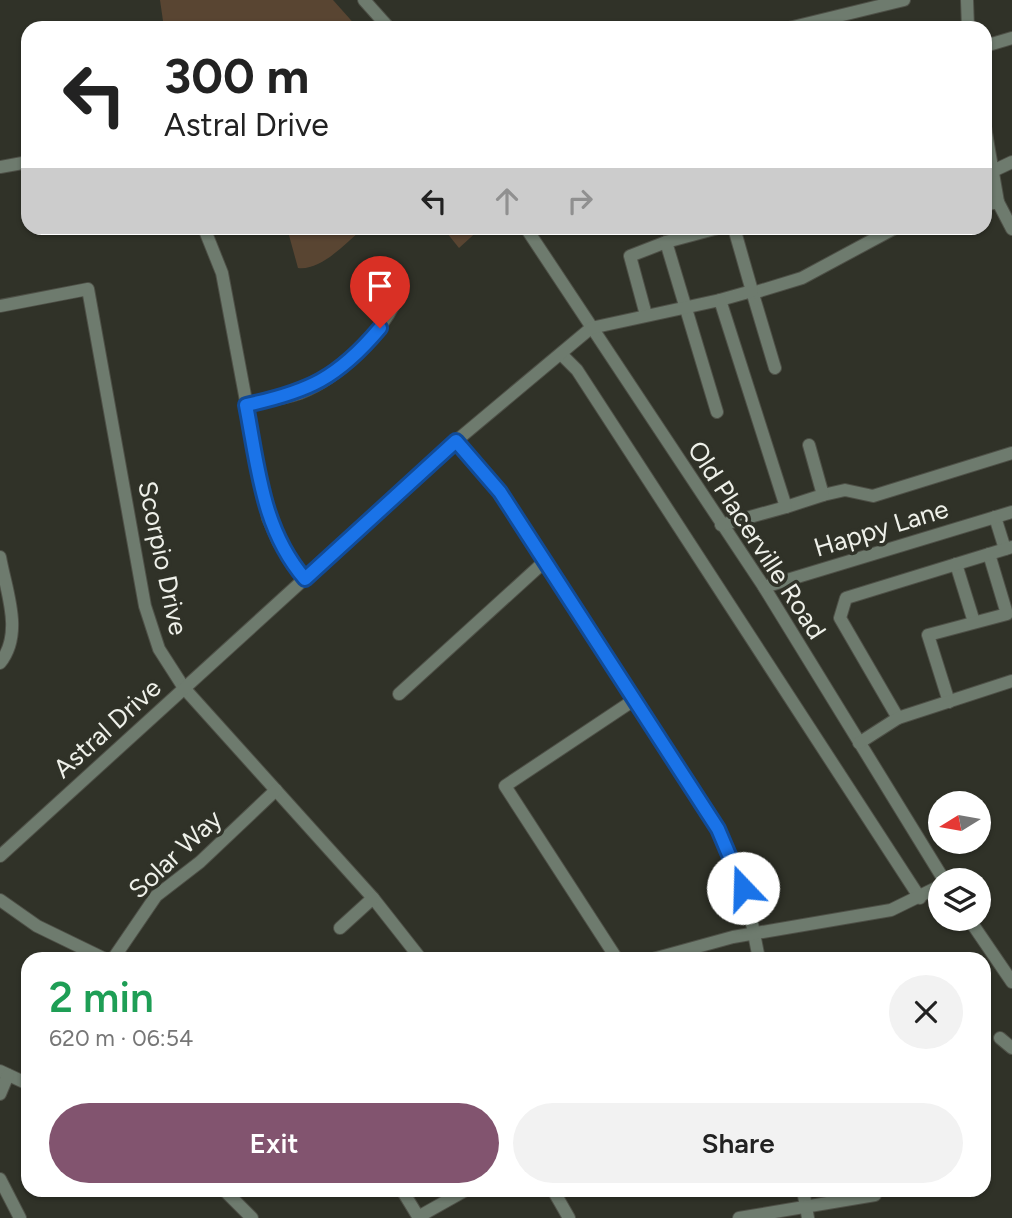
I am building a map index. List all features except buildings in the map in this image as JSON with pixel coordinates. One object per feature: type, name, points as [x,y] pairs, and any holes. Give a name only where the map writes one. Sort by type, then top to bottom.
[{"type":"street","points":[[364,0],[383,21]]},
{"type":"street","points":[[818,21],[904,0]]},
{"type":"street","points":[[967,0],[968,21]]},
{"type":"street","points":[[992,44],[1012,38]]},
{"type":"street","points":[[993,171],[1012,162]]},
{"type":"street","points":[[0,167],[21,163]]},
{"type":"street","points":[[992,166],[992,203],[1012,229]]},
{"type":"street","points":[[207,235],[222,273],[268,518],[279,543],[305,579]]},
{"type":"street","name":"Old Placerville Road","points":[[531,235],[720,525],[764,587],[937,868]]},
{"type":"street","points":[[646,315],[630,256],[692,235]]},
{"type":"street","points":[[736,235],[775,368]]},
{"type":"street","points":[[591,328],[720,300],[802,278],[882,235]]},
{"type":"street","points":[[666,242],[717,412]]},
{"type":"street","name":"Scorpio Drive","points":[[0,306],[88,289],[149,621],[162,656],[184,688],[373,898],[415,952]]},
{"type":"street","points":[[246,405],[291,396],[325,380],[371,339],[397,299]]},
{"type":"street","points":[[720,300],[786,507]]},
{"type":"street","name":"Astral Drive","points":[[0,856],[456,441],[591,328]]},
{"type":"street","points":[[561,354],[577,370],[920,898]]},
{"type":"street","points":[[456,441],[495,486],[725,843],[745,893],[758,952]]},
{"type":"street","points":[[809,445],[823,495]]},
{"type":"street","points":[[720,525],[845,489],[873,496],[1012,453]]},
{"type":"street","name":"Happy Lane","points":[[764,587],[1012,512]]},
{"type":"street","points":[[898,718],[840,618],[846,598],[1008,548],[995,517]]},
{"type":"street","points":[[949,702],[928,635],[1007,614],[989,554]]},
{"type":"street","points":[[0,557],[13,627],[8,652],[0,663]]},
{"type":"street","points":[[399,694],[544,562]]},
{"type":"street","points":[[956,564],[974,622]]},
{"type":"street","points":[[859,743],[898,718],[1012,681]]},
{"type":"street","points":[[612,952],[505,786],[634,700]]},
{"type":"street","name":"Solar Way","points":[[118,952],[156,896],[200,862],[276,790]]},
{"type":"street","points":[[675,952],[700,944],[876,914],[928,893]]},
{"type":"street","points":[[340,928],[373,898]]},
{"type":"street","points":[[0,900],[37,926],[91,952]]},
{"type":"street","points":[[978,931],[1012,982]]},
{"type":"street","points":[[1000,1038],[1012,1048]]},
{"type":"street","points":[[0,1094],[4,1073],[21,1081]]},
{"type":"street","points":[[0,1179],[20,1218]]},
{"type":"street","points":[[231,1197],[251,1218]]},
{"type":"street","points":[[406,1197],[418,1217],[454,1197]]},
{"type":"street","points":[[557,1197],[569,1218]]},
{"type":"street","points":[[739,1218],[807,1212],[867,1197]]},
{"type":"shaded area","points":[[160,0],[333,0],[352,21],[163,21]]},
{"type":"shaded area","points":[[289,235],[356,235],[325,260],[307,268],[298,268]]},
{"type":"shaded area","points":[[449,235],[473,235],[459,248]]},
{"type":"route","points":[[380,328],[362,348],[325,380],[291,396],[246,405],[268,518],[286,555],[305,579],[456,441],[500,492],[718,829],[743,888]]}]
